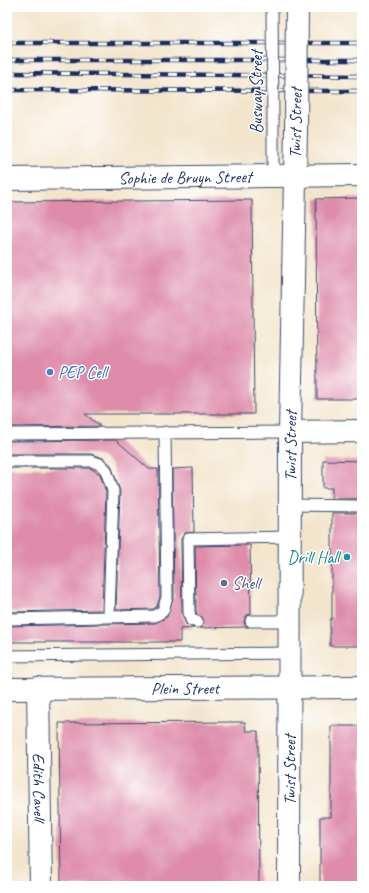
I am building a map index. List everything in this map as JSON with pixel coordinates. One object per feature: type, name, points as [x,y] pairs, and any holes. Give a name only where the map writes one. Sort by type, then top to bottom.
[{"type":"street","name":"Twist Street","points":[[289,886],[291,687],[290,432],[283,176],[296,128],[297,7]]},
{"type":"street","name":"Sophie de Bruyn Street","points":[[7,179],[362,175]]},
{"type":"street","points":[[290,432],[362,431]]},
{"type":"street","name":"Plein Street","points":[[7,688],[362,687]]},
{"type":"street","name":"Edith Cavell","points":[[38,688],[41,886]]},
{"type":"lane","name":"Busway Street","points":[[272,7],[273,120],[283,176]]},
{"type":"lane","points":[[7,619],[154,616],[163,611],[166,604],[165,432]]},
{"type":"lane","points":[[7,434],[290,432]]},
{"type":"lane","points":[[7,462],[91,461],[100,464],[106,470],[113,490],[109,616]]},
{"type":"lane","points":[[290,505],[362,506]]},
{"type":"lane","points":[[197,622],[191,620],[189,612],[188,538],[290,537]]},
{"type":"lane","points":[[251,621],[290,620]]},
{"type":"lane","points":[[7,656],[290,653]]},
{"type":"building","points":[[362,198],[362,399],[317,399],[316,199]]},
{"type":"building","points":[[252,200],[254,414],[85,414],[100,426],[7,427],[7,202]]},
{"type":"building","points":[[116,440],[149,469],[158,469],[160,596],[157,606],[153,609],[116,610],[120,491],[111,465],[103,458],[91,454],[7,454],[7,441]]},
{"type":"building","points":[[323,460],[362,461],[362,499],[332,499],[332,488],[323,488]]},
{"type":"building","points":[[7,468],[90,468],[100,474],[106,492],[102,610],[7,612]]},
{"type":"building","points":[[193,468],[194,532],[185,533],[181,539],[182,614],[186,624],[194,628],[180,629],[180,642],[7,642],[7,626],[155,623],[167,617],[174,597],[172,469]]},
{"type":"building","name":"Drill Hall","points":[[332,513],[362,513],[362,646],[330,646],[330,619],[332,619]]},
{"type":"building","points":[[250,545],[251,614],[247,615],[244,621],[245,625],[249,627],[200,628],[204,621],[202,617],[197,615],[196,611],[195,546]]},
{"type":"building","points":[[245,722],[246,731],[258,731],[259,886],[61,886],[59,723]]},
{"type":"building","points":[[331,726],[362,726],[362,886],[320,886],[320,817],[331,817]]},
{"type":"railway","points":[[7,43],[362,43]]},
{"type":"railway","points":[[7,60],[362,60]]},
{"type":"railway","points":[[7,73],[362,76]]},
{"type":"railway","points":[[7,90],[362,91]]},
{"type":"place","name":"PEP Cell","points":[[50,372]]},
{"type":"place","name":"Drill Hall","points":[[347,557]]},
{"type":"place","name":"Shell","points":[[224,583]]}]
